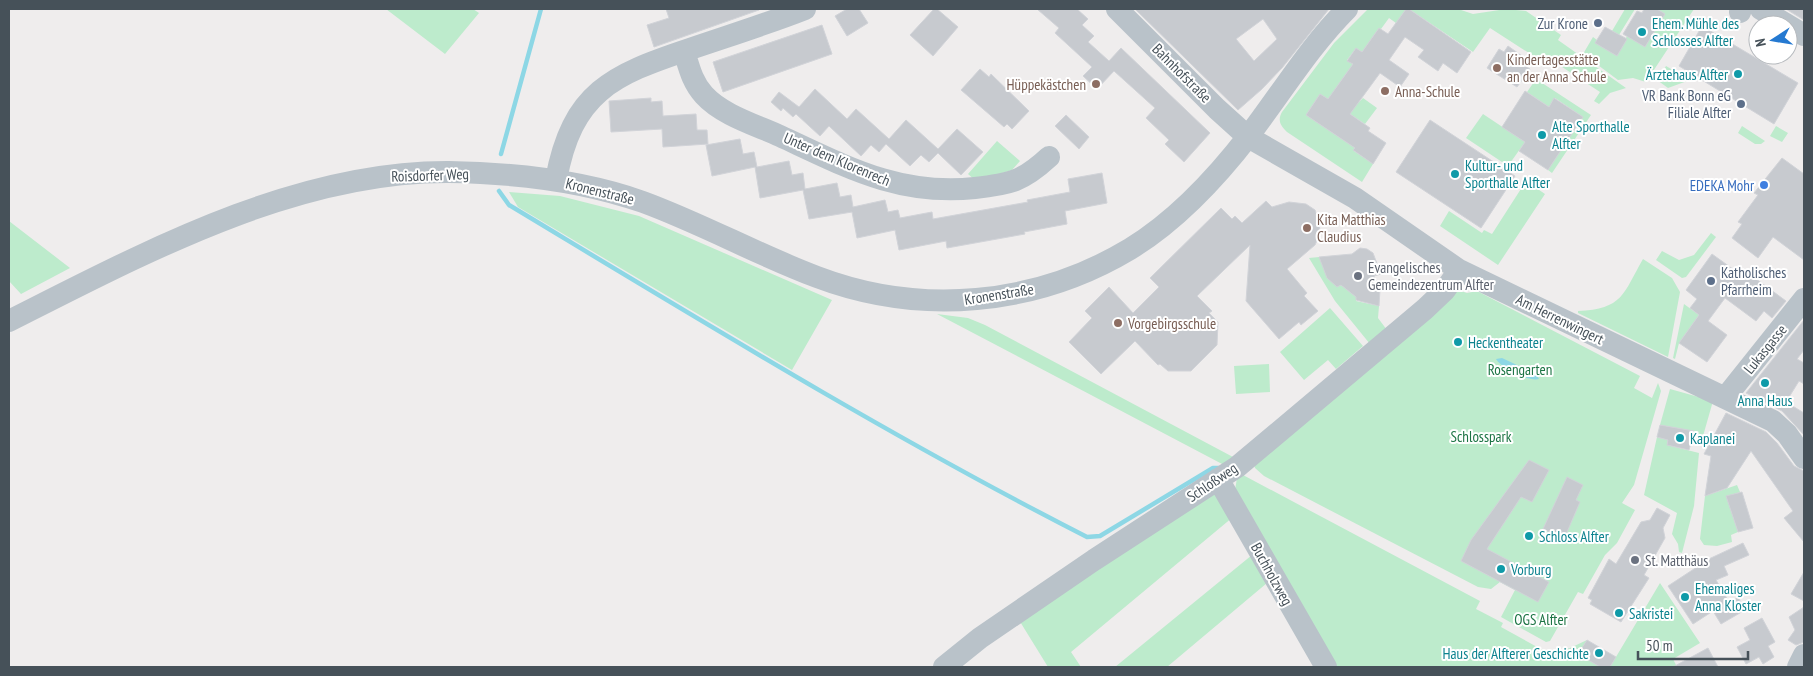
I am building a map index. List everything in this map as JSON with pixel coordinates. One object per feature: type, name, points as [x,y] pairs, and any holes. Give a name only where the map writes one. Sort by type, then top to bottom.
[{"type":"street","points":[[556,180],[570,133],[580,113],[596,94],[628,72],[805,9]]},
{"type":"street","name":"Bahnhofstraße","points":[[1117,9],[1226,118],[1248,137]]},
{"type":"street","name":"Kronenstraße","points":[[556,180],[606,191],[644,203],[784,264],[842,286],[909,299],[974,300],[1007,296],[1043,287],[1091,269],[1131,248],[1153,233],[1193,198],[1248,137],[1293,75],[1347,9]]},
{"type":"street","points":[[1748,10],[1804,35]]},
{"type":"street","name":"Unter dem Klorenrech","points":[[684,51],[697,88],[716,105],[809,149],[890,182],[941,190],[992,186],[1028,176],[1049,156]]},
{"type":"street","name":"Am Herrenwingert","points":[[1248,137],[1354,198],[1459,270],[1773,421],[1801,449]]},
{"type":"street","name":"Roisdorfer Weg","points":[[9,321],[100,274],[196,232],[259,208],[322,189],[379,177],[424,173],[494,174],[556,180]]},
{"type":"street","name":"Schloßweg","points":[[944,667],[980,638],[1094,560],[1218,479],[1310,408],[1418,316],[1438,297],[1459,270]]},
{"type":"street","name":"Lukasgasse","points":[[1725,398],[1804,299]]},
{"type":"street","name":"Buchholzweg","points":[[1218,479],[1326,667]]},
{"type":"street","points":[[1798,667],[1804,655]]},
{"type":"green space","points":[[386,9],[473,9],[479,13],[445,54]]},
{"type":"green space","points":[[1368,9],[1406,9],[1396,23],[1389,18],[1381,29],[1379,28],[1362,52],[1356,48],[1347,60],[1353,64],[1336,88],[1358,103],[1363,98],[1377,108],[1365,124],[1320,94],[1306,115],[1355,148],[1354,151],[1373,164],[1362,182],[1287,132],[1281,125],[1280,118],[1282,112],[1334,43]]},
{"type":"green space","points":[[1409,9],[1458,9],[1473,14],[1506,9],[1526,11],[1561,35],[1558,40],[1626,88],[1610,93],[1599,104],[1594,101],[1600,92],[1550,59],[1546,64],[1490,28],[1473,52]]},
{"type":"green space","points":[[1625,9],[1635,9],[1619,35],[1612,31]]},
{"type":"green space","points":[[1657,9],[1694,9],[1646,82],[1633,78],[1618,80],[1583,54],[1593,37],[1597,40],[1596,43],[1617,56],[1627,36],[1645,47],[1665,14]]},
{"type":"green space","points":[[1666,66],[1690,80],[1668,88],[1657,80]]},
{"type":"green space","points":[[1536,79],[1591,115],[1552,173],[1548,170],[1583,117],[1555,98],[1549,107],[1527,92]]},
{"type":"green space","points":[[1483,114],[1525,142],[1508,166],[1466,138]]},
{"type":"green space","points":[[1742,126],[1765,141],[1761,144],[1755,144],[1738,133]]},
{"type":"green space","points":[[1776,126],[1788,133],[1782,142],[1770,136]]},
{"type":"green space","points":[[997,141],[1020,161],[1012,170],[976,181],[968,174]]},
{"type":"green space","points":[[1526,181],[1545,194],[1498,265],[1440,226],[1449,211],[1482,233],[1484,230],[1492,234]]},
{"type":"green space","points":[[509,192],[560,196],[639,216],[832,300],[792,370],[518,207]]},
{"type":"green space","points":[[9,221],[70,268],[21,294],[9,281]]},
{"type":"green space","points":[[1711,233],[1716,237],[1686,277],[1682,278],[1656,260],[1662,251],[1679,260],[1694,255]]},
{"type":"green space","points":[[1319,257],[1331,281],[1337,287],[1341,285],[1356,297],[1356,301],[1379,306],[1378,318],[1387,330],[1370,344],[1335,301],[1309,258]]},
{"type":"green space","points":[[1643,259],[1672,278],[1680,292],[1668,357],[1578,313],[1578,311],[1593,310],[1613,303],[1626,290]]},
{"type":"green space","name":"Schlosspark","points":[[1458,290],[1467,293],[1477,291],[1640,376],[1634,388],[1652,398],[1658,383],[1661,391],[1634,485],[1622,503],[1635,510],[1617,543],[1605,555],[1583,594],[1578,592],[1550,641],[1546,642],[1501,617],[1515,590],[1500,582],[1491,589],[1478,587],[1264,476],[1254,465]]},
{"type":"green space","points":[[1684,304],[1699,315],[1679,343],[1675,359],[1673,358]]},
{"type":"green space","points":[[1330,308],[1363,346],[1336,369],[1328,360],[1304,380],[1280,352]]},
{"type":"green space","points":[[937,314],[968,318],[985,325],[1233,457],[1224,465]]},
{"type":"green space","points":[[1269,364],[1270,392],[1236,394],[1234,366]]},
{"type":"green space","points":[[1670,389],[1713,401],[1701,443],[1691,441],[1693,431],[1660,425]]},
{"type":"green space","points":[[1657,437],[1668,440],[1667,445],[1699,453],[1694,506],[1682,553],[1679,552],[1678,544],[1672,534],[1677,513],[1644,495]]},
{"type":"green space","points":[[1243,475],[1480,601],[1476,609],[1503,623],[1501,627],[1548,653],[1570,648],[1587,640],[1579,654],[1600,667],[1332,667],[1235,490],[1237,478]]},
{"type":"green space","points":[[1737,485],[1740,492],[1727,497],[1738,532],[1731,535],[1732,542],[1717,546],[1704,545],[1700,539],[1705,496]]},
{"type":"green space","points":[[1217,488],[1233,517],[1071,652],[1081,667],[1048,667],[1019,620]]},
{"type":"green space","points":[[1252,555],[1267,583],[1167,667],[1115,667]]},
{"type":"green space","points":[[1660,583],[1700,643],[1673,659],[1677,667],[1610,667]]},
{"type":"water","points":[[1502,358],[1536,374],[1539,379],[1522,376],[1509,370],[1496,359]]},
{"type":"building","points":[[666,9],[759,10],[654,47],[647,25],[669,18]]},
{"type":"building","points":[[847,9],[859,9],[868,23],[847,36],[835,16]]},
{"type":"building","points":[[934,9],[937,9],[958,27],[933,56],[910,35]]},
{"type":"building","points":[[1037,9],[1077,9],[1088,19],[1082,25],[1094,36],[1088,42],[1109,61],[1121,48],[1210,133],[1184,162],[1165,144],[1169,140],[1146,118],[1155,108],[1114,71],[1097,89],[1083,76],[1092,67],[1055,33],[1059,28]]},
{"type":"building","points":[[1135,9],[1329,9],[1282,68],[1238,110]],"holes":[[[1263,19],[1277,39],[1254,61],[1236,39]]]},
{"type":"building","points":[[1406,9],[1409,9],[1471,52],[1457,73],[1443,63],[1438,71],[1418,57],[1424,50],[1405,37],[1389,60],[1409,74],[1400,87],[1380,73],[1350,114],[1370,128],[1368,131],[1386,143],[1373,164],[1353,150],[1355,148],[1306,115],[1320,94],[1328,99],[1353,64],[1347,61],[1356,48],[1362,52],[1379,28],[1388,34]]},
{"type":"building","name":"Ehem. Mühle des Schlosses Alfter","points":[[1644,9],[1657,9],[1665,14],[1645,47],[1623,34],[1637,11],[1642,13]]},
{"type":"building","points":[[1786,9],[1804,9],[1804,20]]},
{"type":"building","points":[[822,25],[832,54],[723,92],[713,62]]},
{"type":"building","name":"Ärztehaus Alfter","points":[[1702,26],[1748,53],[1748,65],[1768,65],[1798,83],[1774,124],[1679,66]]},
{"type":"building","points":[[1605,27],[1627,39],[1617,56],[1595,43]]},
{"type":"building","points":[[1508,46],[1522,56],[1518,61],[1530,69],[1517,87],[1487,68],[1499,49],[1504,52]]},
{"type":"building","points":[[980,69],[989,77],[991,74],[1029,111],[1012,129],[1007,124],[1004,127],[961,90]]},
{"type":"building","points":[[815,89],[847,119],[856,109],[889,139],[906,120],[938,149],[957,129],[983,152],[961,175],[938,153],[929,162],[921,155],[910,166],[886,144],[879,152],[871,145],[861,156],[829,126],[820,136],[796,114],[793,117],[783,108],[781,111],[771,102],[779,92],[799,107]]},
{"type":"building","name":"Alte Sporthalle Alfter","points":[[1525,91],[1549,107],[1554,98],[1583,117],[1548,170],[1519,151],[1525,142],[1502,127]]},
{"type":"building","points":[[651,98],[651,102],[662,101],[663,116],[696,114],[697,130],[707,130],[708,144],[663,147],[662,129],[611,132],[609,101]]},
{"type":"building","points":[[1066,115],[1089,137],[1079,149],[1055,126]]},
{"type":"building","name":"Kultur- und Sporthalle Alfter","points":[[1430,120],[1515,176],[1481,228],[1396,172]]},
{"type":"building","points":[[740,139],[743,154],[754,152],[757,167],[789,161],[792,175],[803,173],[805,189],[837,183],[840,197],[851,195],[853,207],[885,200],[888,212],[898,210],[900,218],[932,212],[933,219],[1028,202],[1027,200],[1070,192],[1068,179],[1102,173],[1107,203],[1065,211],[1067,224],[1024,232],[1025,234],[947,248],[946,241],[899,250],[895,230],[857,238],[852,212],[809,219],[803,190],[760,198],[755,167],[712,176],[706,145]]},
{"type":"building","points":[[1782,158],[1804,174],[1804,260],[1773,237],[1758,258],[1732,238],[1742,224],[1738,222],[1758,195],[1754,193]]},
{"type":"building","points":[[1266,201],[1272,207],[1289,202],[1306,204],[1315,210],[1319,220],[1320,234],[1315,245],[1287,269],[1307,293],[1304,296],[1318,311],[1301,325],[1299,322],[1279,339],[1246,301],[1250,245],[1197,296],[1212,311],[1209,313],[1218,322],[1217,345],[1191,371],[1168,371],[1160,364],[1158,365],[1135,341],[1101,374],[1069,342],[1092,318],[1085,311],[1109,287],[1133,313],[1159,287],[1150,278],[1221,208],[1232,219],[1235,216],[1242,223]]},
{"type":"building","name":"Evangelisches Gemeindezentrum Alfter","points":[[1360,248],[1367,249],[1373,253],[1381,274],[1374,276],[1380,289],[1379,306],[1356,300],[1356,297],[1341,285],[1337,287],[1327,278],[1319,257],[1352,254]]},
{"type":"building","points":[[1712,254],[1748,280],[1752,276],[1786,301],[1772,318],[1764,311],[1756,321],[1725,298],[1708,321],[1727,335],[1707,362],[1679,343],[1699,315],[1690,308],[1697,299],[1686,290]]},
{"type":"building","points":[[1804,320],[1804,350],[1797,359],[1804,363],[1804,384],[1799,381],[1786,402],[1804,413],[1804,435],[1782,411],[1746,393]]},
{"type":"building","points":[[1726,413],[1766,432],[1794,466],[1804,471],[1804,542],[1784,518],[1793,511],[1751,451],[1727,488],[1705,496],[1711,456],[1704,454]]},
{"type":"building","name":"Kaplanei","points":[[1660,425],[1694,431],[1689,450],[1667,445],[1668,440],[1657,437]]},
{"type":"building","points":[[1529,460],[1549,470],[1532,502],[1521,497],[1487,549],[1549,582],[1538,602],[1461,561],[1471,540]]},
{"type":"building","points":[[1567,477],[1583,485],[1576,500],[1580,502],[1564,539],[1543,529]]},
{"type":"building","points":[[1742,492],[1753,528],[1738,532],[1726,496]]},
{"type":"building","name":"St. Matthäus","points":[[1657,508],[1670,515],[1663,528],[1665,538],[1644,575],[1649,578],[1621,622],[1590,604],[1592,600],[1588,598],[1609,559],[1616,564],[1641,522],[1650,520]]},
{"type":"building","points":[[1743,543],[1749,555],[1724,566],[1728,575],[1716,580],[1729,602],[1738,597],[1745,610],[1721,624],[1713,611],[1693,624],[1668,586],[1697,567],[1696,565]]},
{"type":"building","points":[[1804,572],[1804,601],[1791,594]]},
{"type":"building","points":[[1804,607],[1804,642],[1796,645],[1788,640],[1795,630],[1789,617]]},
{"type":"building","points":[[1762,618],[1775,642],[1768,646],[1774,657],[1763,664],[1759,657],[1746,664],[1737,647],[1750,640],[1744,628]]},
{"type":"building","name":"Haus der Alfterer Geschichte","points":[[1587,640],[1616,657],[1610,667],[1600,667],[1578,654]]},
{"type":"building","points":[[1708,648],[1718,667],[1673,667]]},
{"type":"waterway","points":[[501,154],[541,9]]},
{"type":"waterway","points":[[499,191],[509,205],[795,376],[940,459],[1087,537],[1100,536],[1213,468],[1219,468]]},
{"type":"place","name":"Zur Krone","points":[[1598,23]]},
{"type":"place","name":"Ehem. Mühle des Schlosses Alfter","points":[[1642,32]]},
{"type":"place","name":"Kindertagesstätte an der Anna Schule","points":[[1497,68]]},
{"type":"place","name":"Ärztehaus Alfter","points":[[1738,74]]},
{"type":"place","name":"Hüppekästchen","points":[[1096,84]]},
{"type":"place","name":"Anna-Schule","points":[[1385,91]]},
{"type":"place","name":"VR Bank Bonn eG Filiale Alfter","points":[[1741,104]]},
{"type":"place","name":"Alte Sporthalle Alfter","points":[[1542,135]]},
{"type":"place","name":"Kultur- und Sporthalle Alfter","points":[[1455,174]]},
{"type":"place","name":"EDEKA Mohr","points":[[1764,185]]},
{"type":"place","name":"Kita Matthias Claudius","points":[[1307,228]]},
{"type":"place","name":"Evangelisches Gemeindezentrum Alfter","points":[[1358,276]]},
{"type":"place","name":"Katholisches Pfarrheim","points":[[1711,281]]},
{"type":"place","name":"Vorgebirgsschule","points":[[1118,323]]},
{"type":"place","name":"Heckentheater","points":[[1458,342]]},
{"type":"place","name":"Anna Haus","points":[[1765,383]]},
{"type":"place","name":"Kaplanei","points":[[1680,438]]},
{"type":"place","name":"Schloss Alfter","points":[[1529,536]]},
{"type":"place","name":"St. Matthäus","points":[[1635,560]]},
{"type":"place","name":"Vorburg","points":[[1501,569]]},
{"type":"place","name":"Ehemaliges Anna Kloster","points":[[1685,597]]},
{"type":"place","name":"Sakristei","points":[[1619,613]]},
{"type":"place","name":"Haus der Alfterer Geschichte","points":[[1599,653]]},
{"type":"park label","name":"Rosengarten","points":[[1520,369]]},
{"type":"park label","name":"OGS Alfter","points":[[1541,619]]}]
